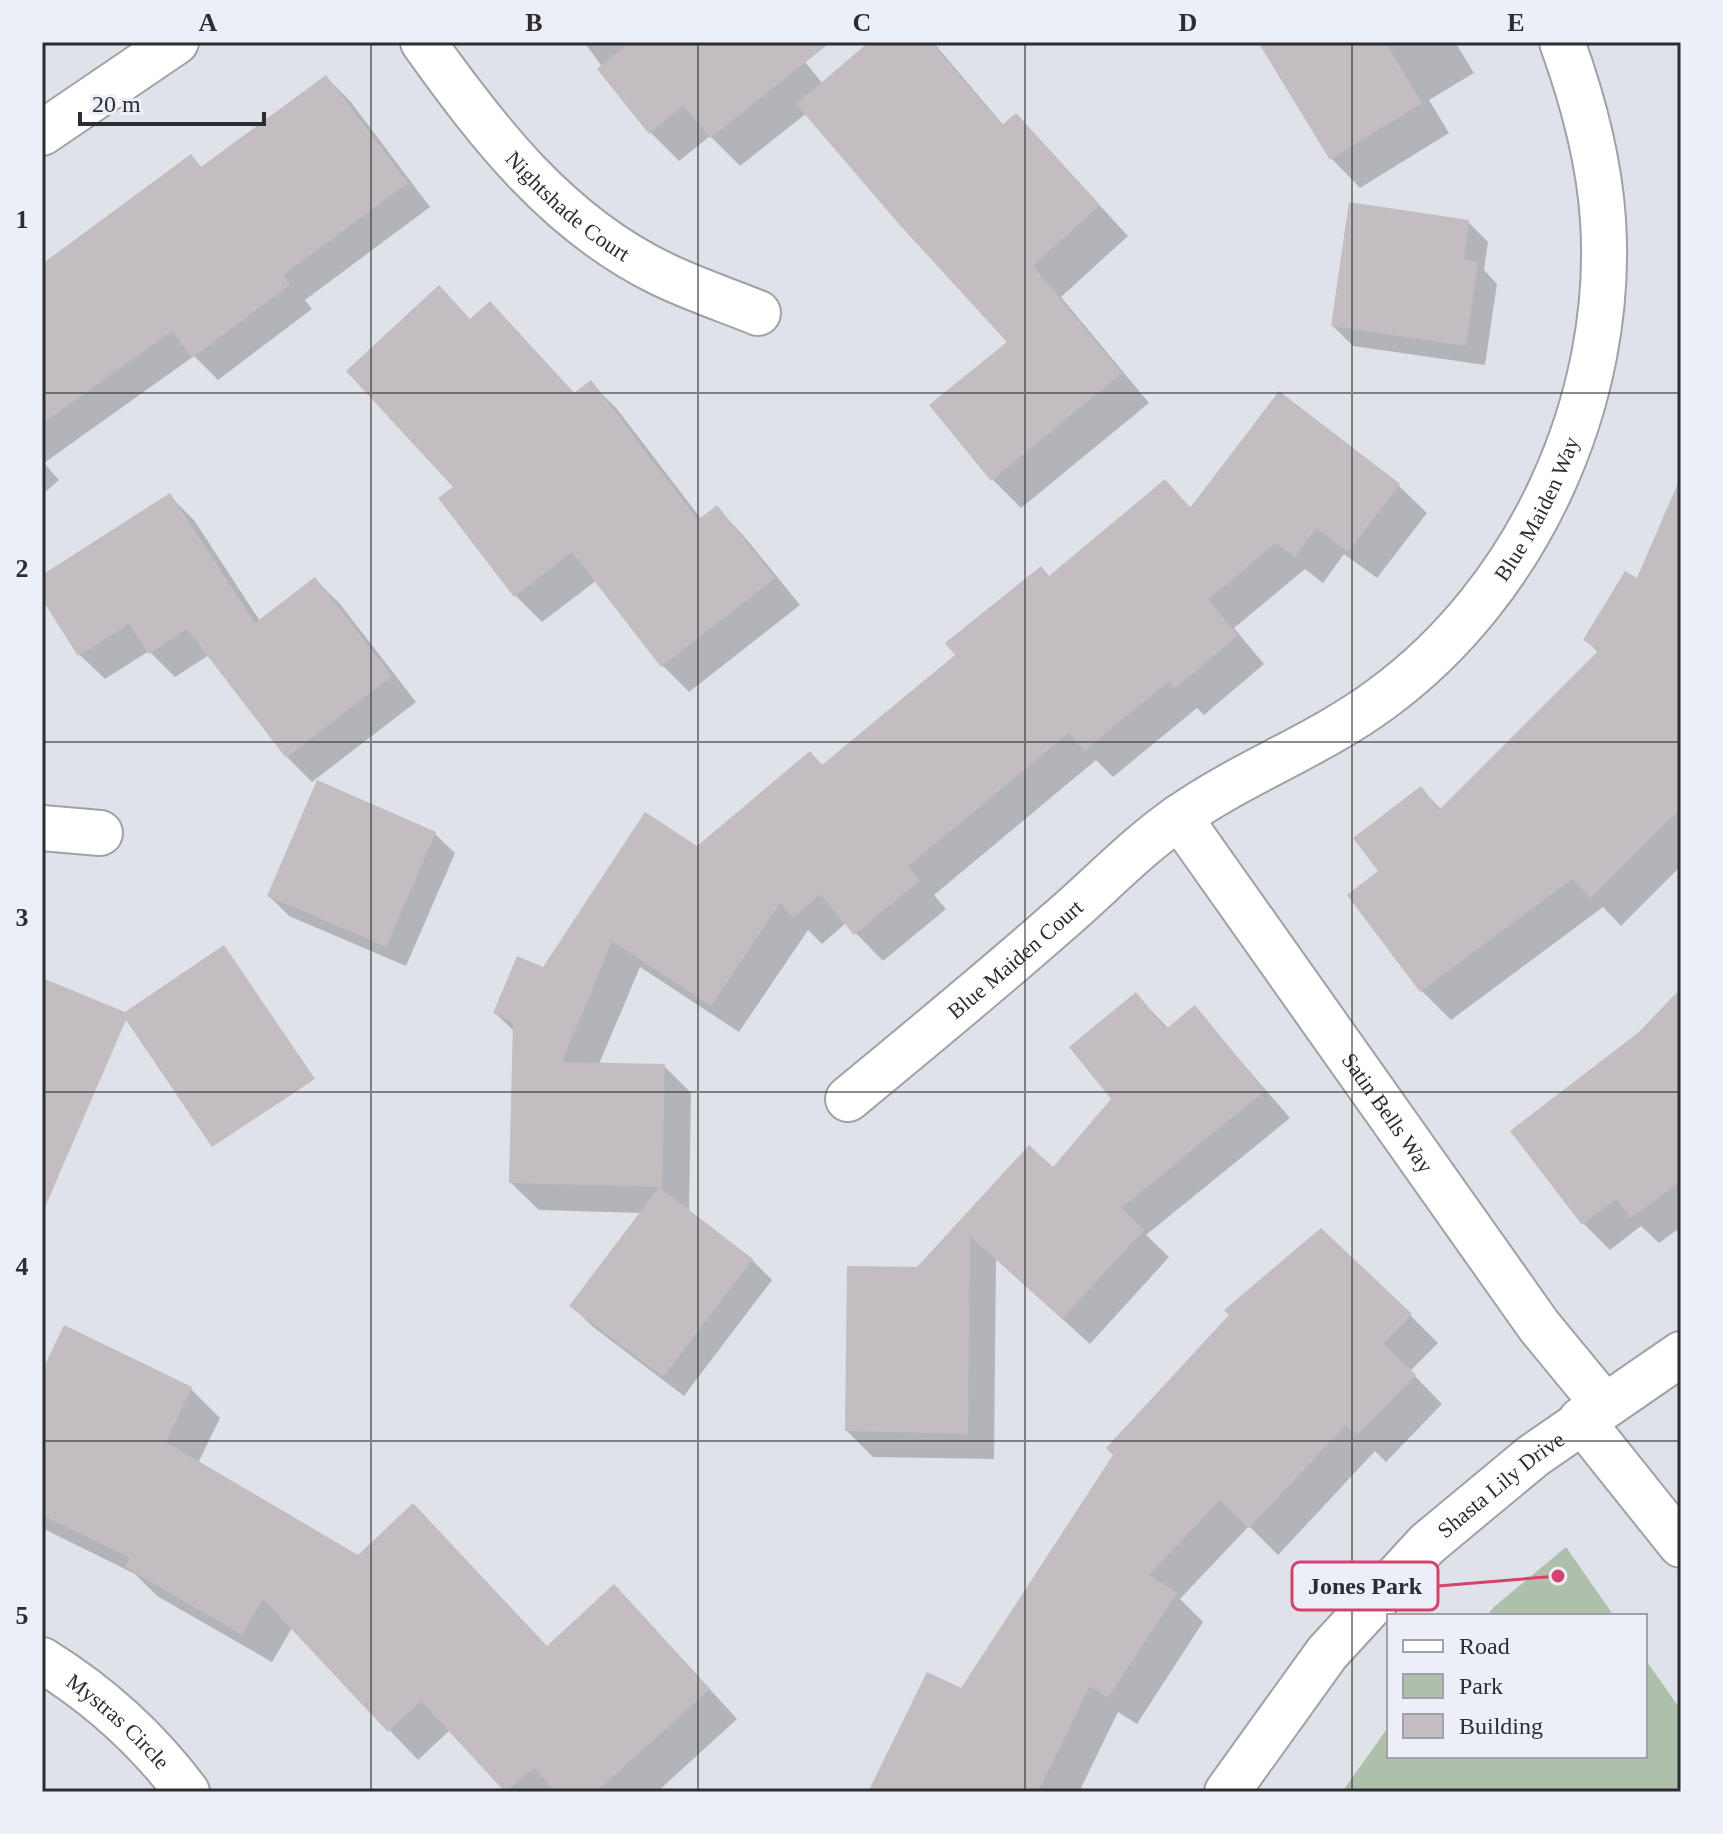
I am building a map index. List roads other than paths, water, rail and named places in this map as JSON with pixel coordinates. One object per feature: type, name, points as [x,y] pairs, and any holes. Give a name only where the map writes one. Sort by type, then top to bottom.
[{"type":"street","points":[[42,133],[176,42]]},
{"type":"street","name":"Nightshade Court","points":[[423,42],[500,145],[548,195],[602,237],[660,273],[758,313]]},
{"type":"street","name":"Blue Maiden Way","points":[[1179,817],[1381,700],[1433,655],[1503,571],[1552,488],[1577,424],[1594,358],[1603,289],[1603,221],[1595,152],[1578,86],[1562,42]]},
{"type":"street","name":"Blue Maiden Court","points":[[848,1099],[1179,817]]},
{"type":"street","name":"Satin Bells Way","points":[[1179,817],[1530,1313],[1681,1545]]},
{"type":"street","points":[[42,828],[100,833]]},
{"type":"street","name":"Shasta Lily Drive","points":[[1227,1792],[1327,1653],[1427,1544],[1592,1412],[1681,1354]]},
{"type":"street","name":"Mystras Circle","points":[[42,1660],[68,1676],[121,1719],[169,1768],[187,1792]]},
{"type":"place","name":"Jones Park","points":[[1558,1576]]}]
